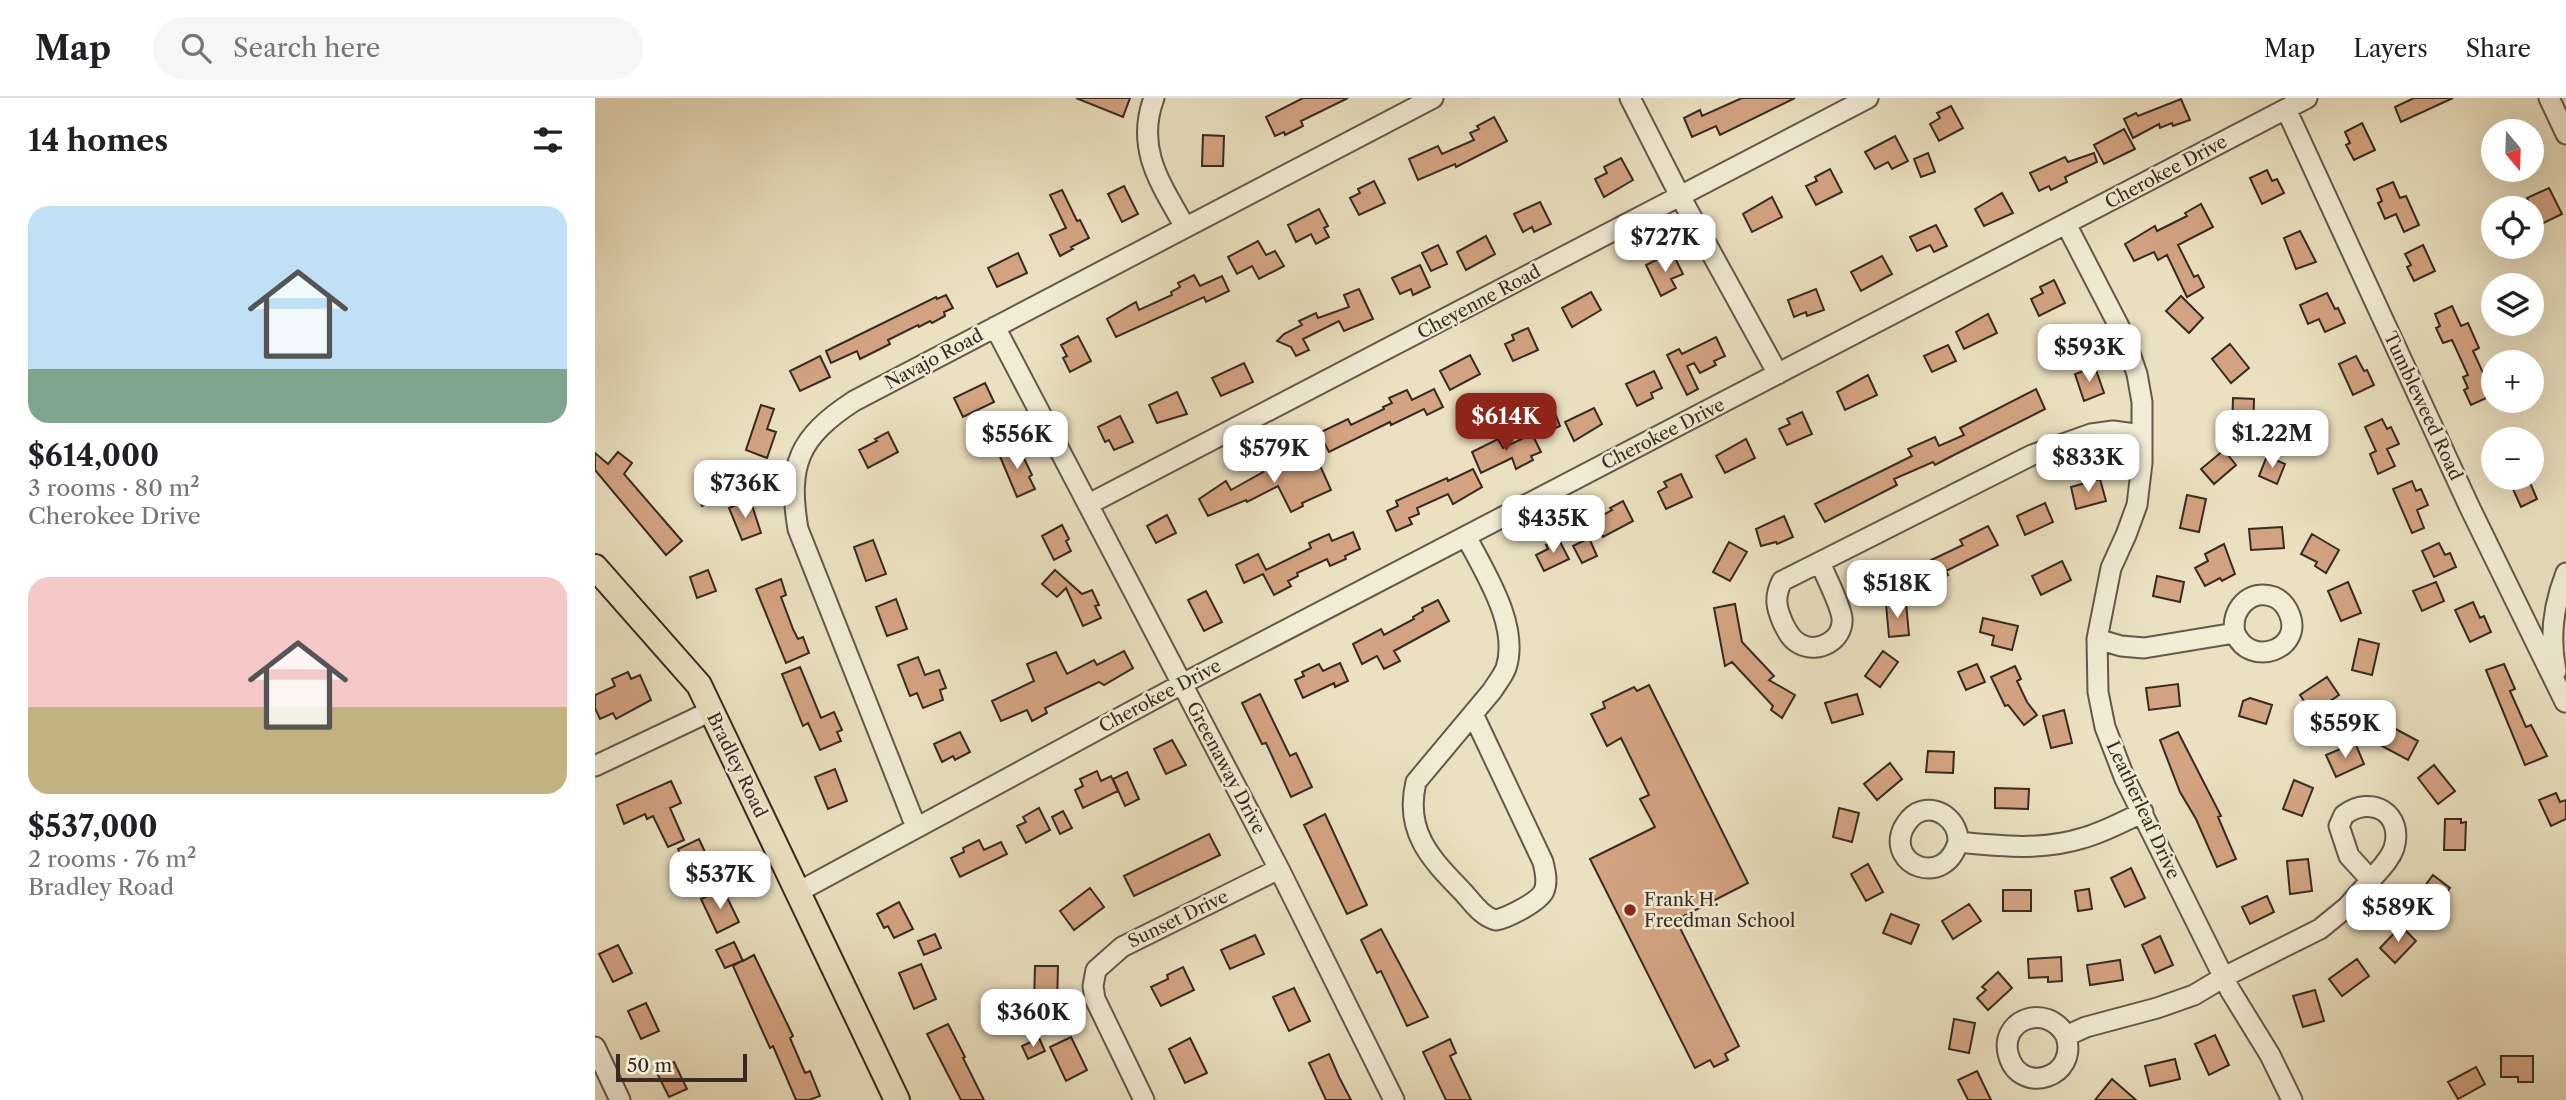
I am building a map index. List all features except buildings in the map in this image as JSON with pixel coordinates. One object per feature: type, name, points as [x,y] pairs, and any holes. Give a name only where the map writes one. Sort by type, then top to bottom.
[{"type":"main road","name":"Bradley Road","points":[[595,567],[699,685],[897,1100]]},
{"type":"street","points":[[1154,98],[1147,131],[1150,155],[1159,179],[1185,227]]},
{"type":"street","name":"Navajo Road","points":[[916,827],[798,529],[794,503],[795,476],[804,448],[814,433],[831,417],[855,401],[1433,98]]},
{"type":"street","points":[[1630,98],[1680,196],[1778,373]]},
{"type":"street","name":"Cheyenne Road","points":[[1089,504],[1868,98]]},
{"type":"street","name":"Cherokee Drive","points":[[798,892],[1182,684],[2307,98]]},
{"type":"street","points":[[2550,98],[2566,135]]},
{"type":"street","name":"Tumbleweed Road","points":[[2286,109],[2470,508],[2565,704]]},
{"type":"street","name":"Leatherleaf Drive","points":[[2066,224],[2112,311],[2141,387],[2142,477],[2137,505],[2108,576],[2097,639],[2098,692],[2105,727],[2116,761],[2224,977],[2244,1016],[2270,1055],[2292,1100]]},
{"type":"street","name":"Greenaway Drive","points":[[995,327],[1279,869],[1394,1100]]},
{"type":"street","points":[[1820,562],[2032,455],[2099,432],[2123,431],[2142,435]]},
{"type":"street","points":[[1466,536],[1500,603],[1508,645],[1508,661],[1502,676],[1416,782],[1413,815],[1417,831],[1433,860],[1483,914],[1496,920],[1506,917],[1541,895],[1545,888],[1546,874],[1543,862],[1473,714]]},
{"type":"street","points":[[2565,704],[2554,662],[2552,628],[2556,603],[2566,573]]},
{"type":"street","points":[[2097,639],[2121,646],[2144,648],[2235,633]]},
{"type":"street","points":[[595,766],[711,710]]},
{"type":"street","points":[[1958,842],[2017,846],[2061,844],[2094,835],[2143,813]]},
{"type":"street","name":"Sunset Drive","points":[[1144,1100],[1095,999],[1093,986],[1097,970],[1122,947],[1279,869]]},
{"type":"street","points":[[2066,1036],[2085,1027],[2183,1000],[2320,929],[2338,915],[2371,880]]},
{"type":"street","points":[[595,1047],[620,1100]]},
{"type":"place","name":"Frank H. Freedman School","points":[[1630,910]]}]
